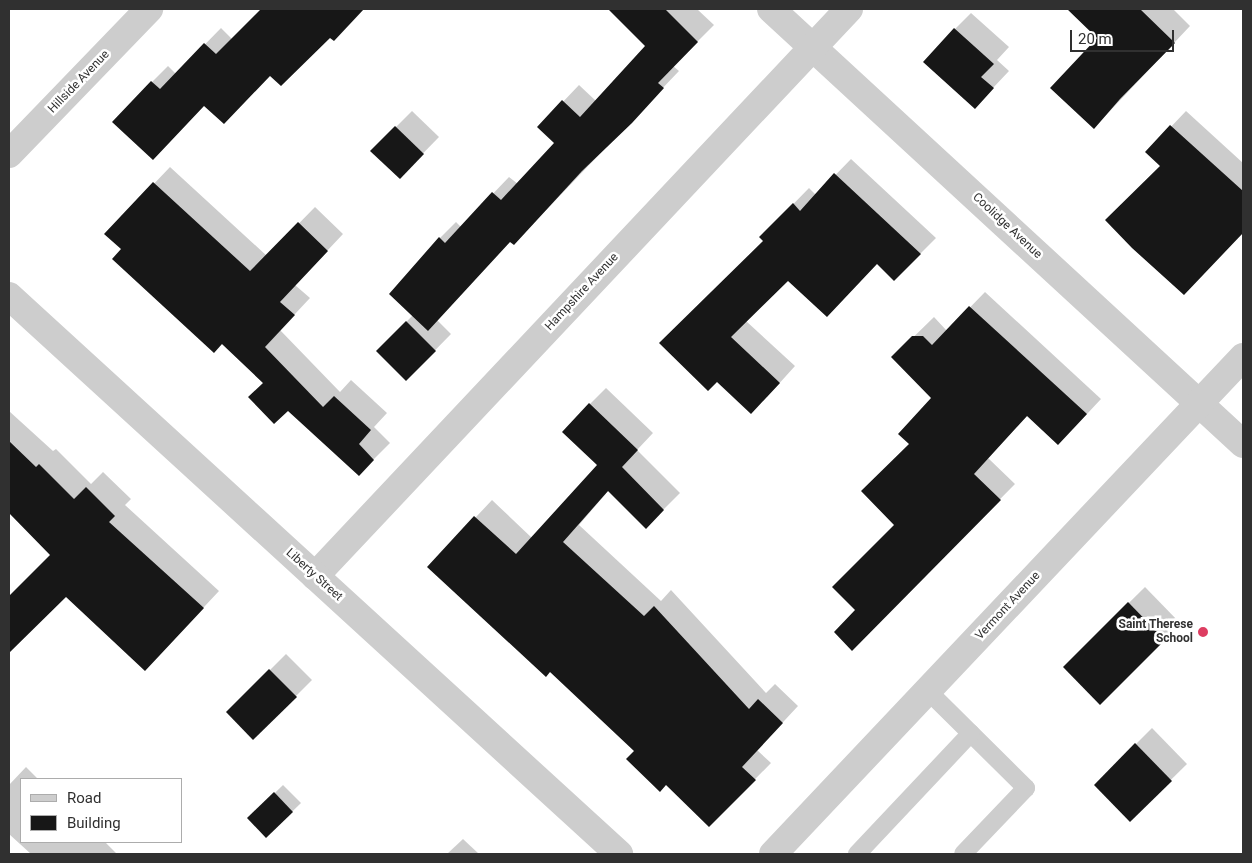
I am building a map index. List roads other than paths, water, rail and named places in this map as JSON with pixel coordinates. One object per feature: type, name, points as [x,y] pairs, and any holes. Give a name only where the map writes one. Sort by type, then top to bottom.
[{"type":"street","name":"Hillside Avenue","points":[[9,154],[149,9]]},
{"type":"street","name":"Coolidge Avenue","points":[[771,9],[1243,444]]},
{"type":"street","name":"Hampshire Avenue","points":[[315,576],[849,9]]},
{"type":"street","name":"Liberty Street","points":[[9,296],[619,854]]},
{"type":"street","name":"Vermont Avenue","points":[[773,854],[1243,357]]},
{"type":"lane","points":[[928,691],[1026,788],[963,854]]},
{"type":"lane","points":[[857,854],[971,733]]},
{"type":"place","name":"Saint Therese School","points":[[1203,632]]}]
